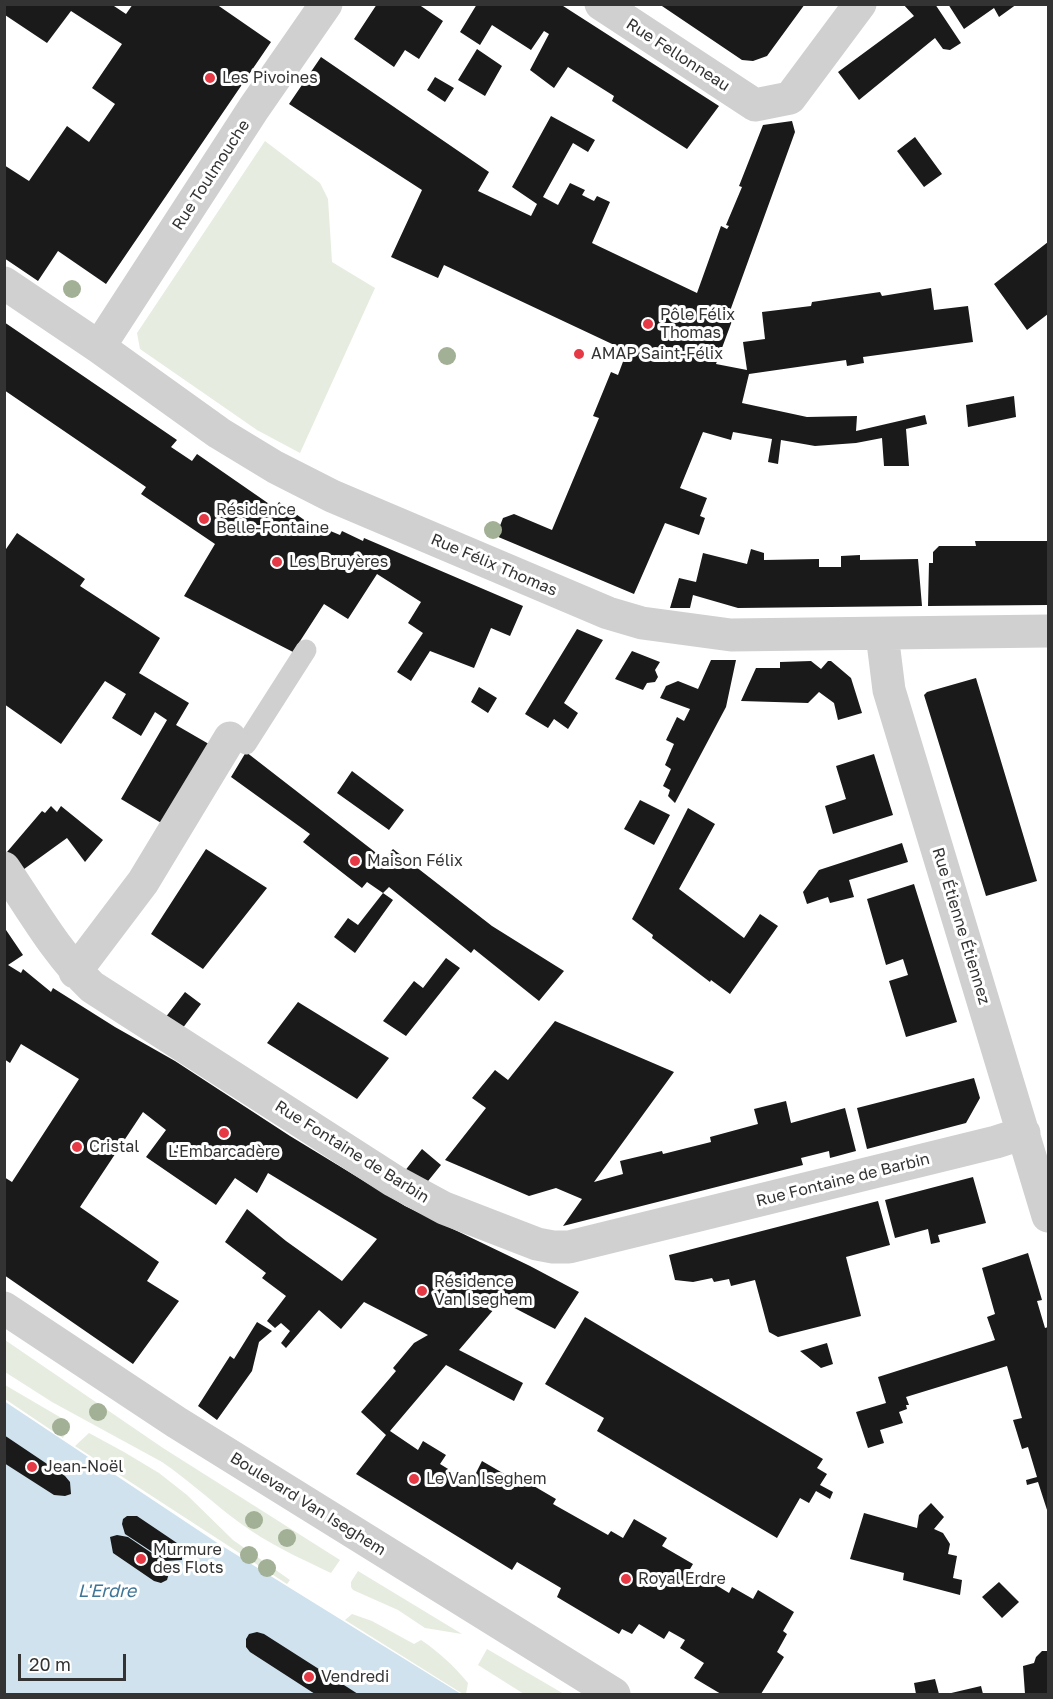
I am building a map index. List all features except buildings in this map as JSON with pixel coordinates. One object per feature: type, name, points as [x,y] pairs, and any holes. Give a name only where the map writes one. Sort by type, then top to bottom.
[{"type":"street","name":"Rue Toulmouche","points":[[99,347],[254,108],[326,4]]},
{"type":"street","name":"Rue Fellonneau","points":[[601,4],[755,105],[790,98],[860,4]]},
{"type":"street","name":"Rue Félix Thomas","points":[[4,283],[99,347],[219,433],[275,467],[342,500],[608,613],[642,623],[731,635],[1048,631]]},
{"type":"street","name":"Rue Étienne Étiennez","points":[[882,634],[889,690],[1048,1216]]},
{"type":"street","points":[[75,972],[143,882],[238,741]]},
{"type":"street","name":"Rue Fontaine de Barbin","points":[[4,868],[75,972],[92,987],[402,1186],[444,1208],[537,1244],[569,1247],[996,1142],[1024,1133]]},
{"type":"street","name":"Boulevard Van Iseghem","points":[[4,1308],[176,1422],[614,1695]]},
{"type":"lane","points":[[238,741],[306,650]]},
{"type":"shaded area","points":[[265,141],[320,183],[328,199],[332,262],[375,288],[300,453],[257,430],[140,349],[137,333]]},
{"type":"shaded area","points":[[5,1340],[163,1448],[340,1560],[331,1573],[273,1544],[240,1523],[162,1462],[52,1402],[5,1372]]},
{"type":"shaded area","points":[[5,1385],[70,1423],[63,1438],[5,1399]]},
{"type":"shaded area","points":[[89,1433],[159,1473],[187,1495],[233,1540],[290,1580],[287,1584],[75,1446]]},
{"type":"shaded area","points":[[358,1571],[462,1634],[425,1628],[398,1610],[353,1590],[351,1582]]},
{"type":"shaded area","points":[[352,1614],[372,1621],[414,1644],[421,1640],[446,1660],[468,1683],[466,1694],[345,1620]]},
{"type":"shaded area","points":[[487,1649],[564,1694],[524,1694],[478,1665]]},
{"type":"water","name":"L'Erdre","points":[[4,1401],[219,1544],[461,1694],[5,1694]]},
{"type":"place","name":"Les Pivoines","points":[[210,78]]},
{"type":"place","name":"Pôle Félix Thomas","points":[[648,324]]},
{"type":"place","name":"AMAP Saint-Félix","points":[[579,354]]},
{"type":"place","name":"Résidence Belle-Fontaine","points":[[204,519]]},
{"type":"place","name":"Les Bruyères","points":[[277,562]]},
{"type":"place","name":"Maison Félix","points":[[355,861]]},
{"type":"place","name":"L'Embarcadère","points":[[224,1133]]},
{"type":"place","name":"Cristal","points":[[77,1147]]},
{"type":"place","name":"Résidence Van Iseghem","points":[[422,1291]]},
{"type":"place","name":"Jean-Noël","points":[[32,1467]]},
{"type":"place","name":"Le Van Iseghem","points":[[414,1479]]},
{"type":"place","name":"Murmure des Flots","points":[[141,1559]]},
{"type":"place","name":"Royal Erdre","points":[[626,1579]]},
{"type":"place","name":"Vendredi","points":[[309,1677]]}]
